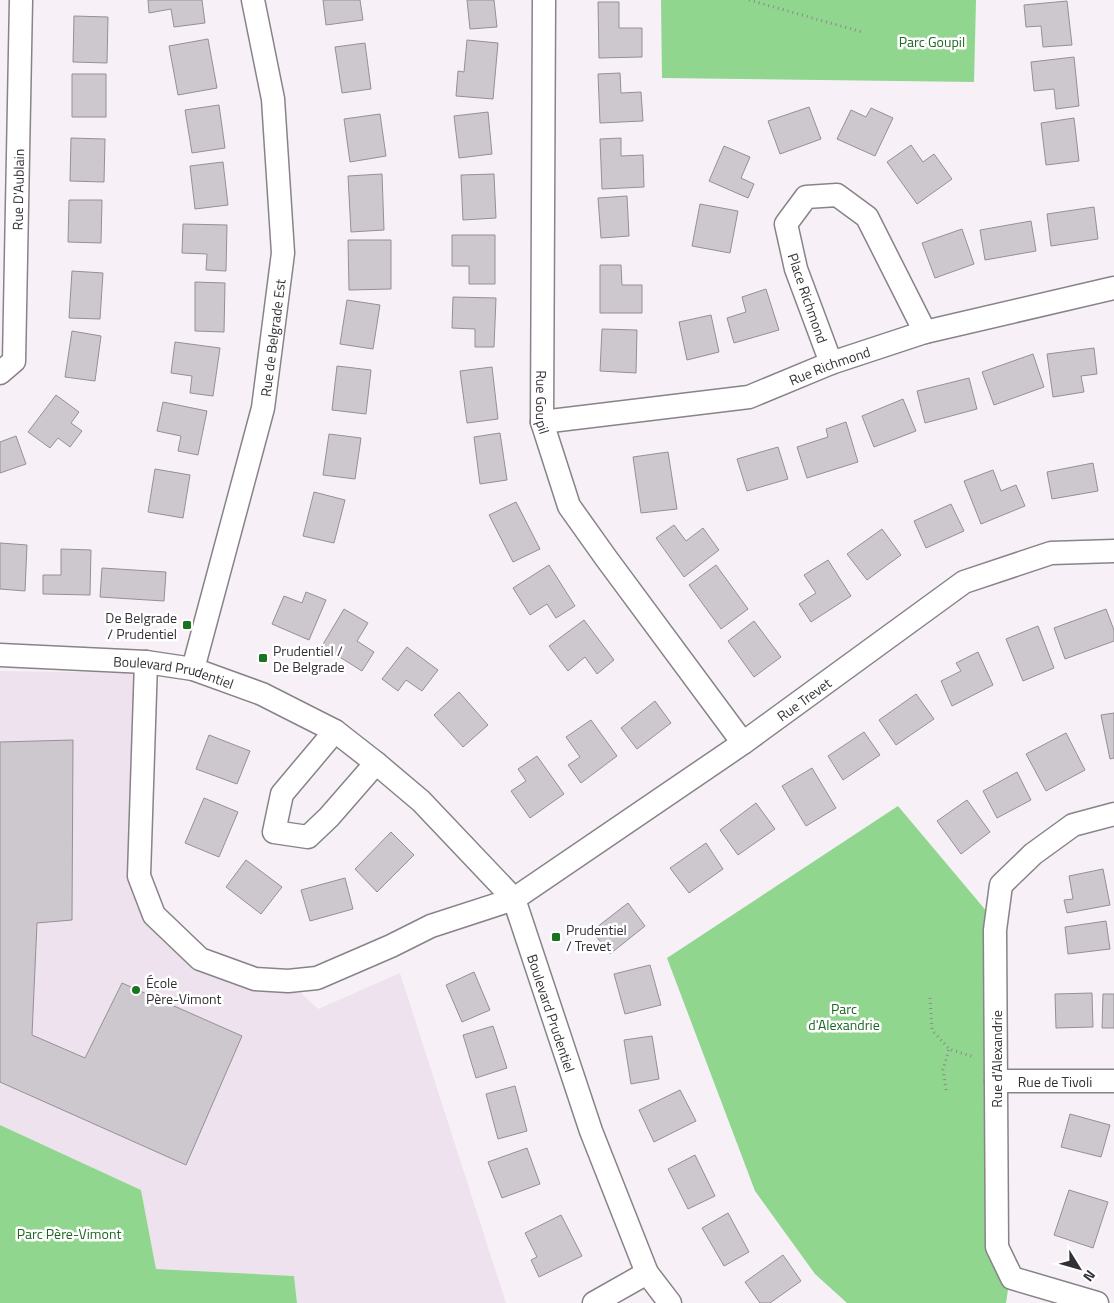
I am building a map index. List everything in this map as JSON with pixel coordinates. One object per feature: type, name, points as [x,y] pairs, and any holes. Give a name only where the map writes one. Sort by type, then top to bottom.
[{"type":"street","name":"Rue D'Aublain","points":[[0,373],[14,361],[22,0]]},
{"type":"street","name":"Rue de Belgrade Est","points":[[193,669],[263,408],[283,253],[273,99],[253,0]]},
{"type":"street","name":"Rue Goupil","points":[[544,0],[542,422],[569,506],[743,743]]},
{"type":"street","name":"Place Richmond","points":[[831,363],[796,269],[786,224],[806,198],[837,194],[867,217],[925,332]]},
{"type":"street","name":"Rue Richmond","points":[[542,422],[750,397],[831,363],[925,332],[1114,288]]},
{"type":"street","name":"Rue Trevet","points":[[146,662],[139,876],[154,915],[200,959],[255,979],[288,980],[317,978],[391,946],[431,926],[514,899],[743,743],[964,582],[1051,553],[1114,551]]},
{"type":"street","name":"Boulevard Prudentiel","points":[[0,655],[146,662],[193,669],[262,694],[335,731],[421,801],[514,899],[591,1131],[647,1272],[670,1303]]},
{"type":"street","points":[[335,731],[282,794],[274,832],[308,837],[329,817],[376,763]]},
{"type":"street","name":"Rue d'Alexandrie","points":[[1097,1303],[1012,1278],[997,1247],[995,930],[1001,885],[1033,854],[1074,825],[1114,814]]},
{"type":"street","name":"Rue de Tivoli","points":[[996,1071],[1114,1081]]},
{"type":"street","points":[[594,1303],[647,1272]]},
{"type":"path","points":[[748,0],[862,32]]},
{"type":"path","points":[[930,998],[932,1030],[949,1049],[996,1071]]},
{"type":"path","points":[[946,1090],[943,1070],[949,1049]]},
{"type":"shaded area","name":"École Père-Vimont","points":[[0,671],[140,673],[132,879],[243,986],[301,993],[318,1009],[400,973],[506,1303],[297,1303],[294,1276],[156,1269],[141,1190],[0,1125]]},
{"type":"green space","name":"Parc Goupil","points":[[661,0],[976,0],[974,82],[662,78]]},
{"type":"green space","name":"Parc d'Alexandrie","points":[[898,806],[988,913],[1009,1283],[1006,1303],[847,1303],[815,1274],[755,1191],[667,958]]},
{"type":"green space","name":"Parc Père-Vimont","points":[[0,1125],[141,1190],[156,1269],[294,1276],[297,1303],[0,1303]]},
{"type":"building","points":[[148,0],[202,0],[205,23],[174,27],[171,9],[149,13]]},
{"type":"building","points":[[323,0],[360,0],[363,20],[326,25]]},
{"type":"building","points":[[467,0],[494,0],[497,27],[470,29]]},
{"type":"building","points":[[1067,1],[1072,45],[1043,47],[1041,26],[1026,27],[1024,5]]},
{"type":"building","points":[[598,2],[619,2],[619,28],[642,28],[642,57],[599,58]]},
{"type":"building","points":[[74,16],[108,17],[107,63],[73,62]]},
{"type":"building","points":[[208,39],[217,88],[178,95],[169,46]]},
{"type":"building","points":[[467,40],[498,43],[493,99],[456,96],[458,71],[464,72]]},
{"type":"building","points":[[365,43],[371,89],[342,93],[335,47]]},
{"type":"building","points":[[1074,57],[1079,106],[1056,109],[1054,89],[1034,91],[1031,62]]},
{"type":"building","points":[[620,73],[621,93],[641,92],[643,121],[600,123],[598,74]]},
{"type":"building","points":[[72,74],[106,74],[106,117],[72,117]]},
{"type":"building","points":[[219,105],[225,148],[192,153],[185,110]]},
{"type":"building","points":[[809,107],[821,139],[780,154],[768,121]]},
{"type":"building","points":[[871,108],[893,118],[875,156],[837,139],[851,110],[866,117]]},
{"type":"building","points":[[488,112],[492,154],[459,158],[454,116]]},
{"type":"building","points":[[380,114],[386,156],[350,162],[344,119]]},
{"type":"building","points":[[1074,118],[1079,161],[1046,165],[1041,123]]},
{"type":"building","points":[[71,138],[105,139],[104,182],[70,181]]},
{"type":"building","points":[[621,138],[621,156],[643,155],[644,187],[602,189],[600,139]]},
{"type":"building","points":[[911,145],[923,162],[934,154],[952,179],[917,204],[887,162]]},
{"type":"building","points":[[724,146],[750,157],[741,178],[754,184],[748,198],[709,181]]},
{"type":"building","points":[[223,162],[228,205],[195,209],[190,166]]},
{"type":"building","points":[[382,174],[384,230],[351,232],[348,176]]},
{"type":"building","points":[[494,174],[496,218],[463,220],[461,175]]},
{"type":"building","points":[[627,196],[629,236],[601,238],[598,198]]},
{"type":"building","points":[[69,200],[102,200],[101,243],[68,242]]},
{"type":"building","points":[[700,204],[738,211],[730,253],[692,246]]},
{"type":"building","points":[[1094,207],[1098,239],[1051,246],[1047,214]]},
{"type":"building","points":[[1031,221],[1036,251],[985,260],[980,230]]},
{"type":"building","points":[[183,224],[227,225],[226,271],[206,270],[207,254],[182,253]]},
{"type":"building","points":[[962,229],[974,264],[935,278],[922,243]]},
{"type":"building","points":[[452,235],[495,235],[495,284],[469,284],[469,266],[452,266]]},
{"type":"building","points":[[348,240],[391,240],[391,289],[349,290]]},
{"type":"building","points":[[600,265],[621,265],[622,285],[642,285],[642,313],[600,313]]},
{"type":"building","points":[[72,271],[103,273],[100,319],[69,318]]},
{"type":"building","points":[[195,282],[225,283],[224,332],[195,331]]},
{"type":"building","points":[[766,289],[779,330],[734,343],[727,318],[746,312],[742,297]]},
{"type":"building","points":[[453,297],[496,298],[494,347],[475,347],[475,329],[452,328]]},
{"type":"building","points":[[347,300],[380,305],[373,349],[340,344]]},
{"type":"building","points":[[711,315],[719,352],[687,360],[679,322]]},
{"type":"building","points":[[602,329],[637,330],[636,373],[600,371]]},
{"type":"building","points":[[72,331],[101,336],[95,381],[65,377]]},
{"type":"building","points":[[175,342],[220,348],[213,396],[190,393],[192,376],[171,373]]},
{"type":"building","points":[[1094,348],[1097,374],[1081,376],[1084,392],[1053,397],[1047,354]]},
{"type":"building","points":[[1033,354],[1044,387],[994,405],[982,372]]},
{"type":"building","points":[[337,366],[371,370],[366,414],[332,410]]},
{"type":"building","points":[[492,367],[498,419],[467,423],[460,371]]},
{"type":"building","points":[[969,378],[977,409],[925,423],[917,391]]},
{"type":"building","points":[[56,395],[79,412],[71,423],[82,431],[70,447],[58,438],[50,448],[28,432]]},
{"type":"building","points":[[903,399],[916,431],[874,447],[862,416]]},
{"type":"building","points":[[163,402],[207,411],[198,455],[178,451],[181,436],[157,431]]},
{"type":"building","points":[[846,422],[858,462],[807,478],[797,447],[828,437],[826,429]]},
{"type":"building","points":[[500,433],[507,480],[480,484],[474,437]]},
{"type":"building","points":[[329,434],[361,438],[355,479],[323,475]]},
{"type":"building","points":[[16,436],[26,464],[0,473],[0,442]]},
{"type":"building","points":[[778,447],[788,479],[747,491],[737,459]]},
{"type":"building","points":[[668,452],[677,509],[641,513],[633,457]]},
{"type":"building","points":[[1093,463],[1098,491],[1052,499],[1047,472]]},
{"type":"building","points":[[155,469],[190,475],[183,518],[148,512]]},
{"type":"building","points":[[993,470],[1001,491],[1016,485],[1025,506],[981,524],[964,481]]},
{"type":"building","points":[[314,492],[345,500],[334,543],[303,536]]},
{"type":"building","points":[[516,502],[540,549],[513,562],[489,515]]},
{"type":"building","points":[[951,504],[964,531],[926,548],[914,521]]},
{"type":"building","points":[[674,525],[686,541],[703,528],[719,550],[684,577],[656,538]]},
{"type":"building","points":[[882,529],[901,555],[867,580],[847,554]]},
{"type":"building","points":[[0,543],[27,545],[25,591],[0,589]]},
{"type":"building","points":[[61,549],[91,550],[90,595],[43,594],[43,575],[61,575]]},
{"type":"building","points":[[828,560],[851,596],[811,622],[799,604],[816,593],[804,575]]},
{"type":"building","points":[[549,565],[575,606],[556,618],[547,604],[530,615],[513,588]]},
{"type":"building","points":[[716,565],[748,609],[721,629],[689,585]]},
{"type":"building","points":[[102,568],[166,572],[164,601],[100,597]]},
{"type":"building","points":[[306,592],[326,600],[309,640],[272,624],[284,596],[302,603]]},
{"type":"building","points":[[344,609],[368,623],[357,641],[374,652],[362,671],[322,646]]},
{"type":"building","points":[[1106,609],[1114,630],[1114,641],[1065,659],[1054,628]]},
{"type":"building","points":[[584,620],[614,660],[597,674],[585,657],[568,671],[549,646]]},
{"type":"building","points":[[754,621],[781,657],[754,677],[728,641]]},
{"type":"building","points":[[1038,626],[1054,668],[1023,681],[1006,639]]},
{"type":"building","points":[[407,647],[438,670],[422,691],[406,680],[398,691],[382,679]]},
{"type":"building","points":[[978,652],[993,685],[952,706],[941,681],[961,671],[956,663]]},
{"type":"building","points":[[459,692],[488,725],[463,747],[434,715]]},
{"type":"building","points":[[916,694],[934,719],[896,745],[879,720]]},
{"type":"building","points":[[655,701],[671,723],[637,749],[621,728]]},
{"type":"building","points":[[1114,713],[1114,758],[1110,759],[1101,715]]},
{"type":"building","points":[[591,720],[617,756],[581,783],[568,765],[580,757],[566,737]]},
{"type":"building","points":[[864,732],[880,755],[843,780],[828,756]]},
{"type":"building","points":[[1066,733],[1085,770],[1046,791],[1026,754]]},
{"type":"building","points":[[209,735],[250,751],[237,784],[196,769]]},
{"type":"building","points":[[73,740],[72,920],[37,923],[32,1035],[85,1058],[122,983],[242,1036],[186,1165],[0,1082],[0,742]]},
{"type":"building","points":[[537,756],[564,794],[530,818],[511,791],[526,781],[518,769]]},
{"type":"building","points":[[812,768],[836,808],[806,826],[782,786]]},
{"type":"building","points":[[1017,772],[1031,800],[997,818],[983,791]]},
{"type":"building","points":[[204,798],[238,812],[219,857],[185,843]]},
{"type":"building","points":[[967,800],[990,832],[961,854],[937,821]]},
{"type":"building","points":[[756,803],[775,829],[738,855],[720,830]]},
{"type":"building","points":[[391,832],[414,855],[377,892],[355,869]]},
{"type":"building","points":[[706,843],[723,869],[689,893],[670,868]]},
{"type":"building","points":[[246,860],[282,887],[261,914],[226,887]]},
{"type":"building","points":[[1103,869],[1110,905],[1067,913],[1064,900],[1073,899],[1069,876]]},
{"type":"building","points":[[345,878],[353,909],[310,921],[301,890]]},
{"type":"building","points":[[628,903],[645,926],[610,954],[592,931]]},
{"type":"building","points":[[1106,921],[1110,949],[1068,954],[1065,927]]},
{"type":"building","points":[[650,965],[661,1005],[625,1014],[614,974]]},
{"type":"building","points":[[474,972],[490,1010],[462,1022],[446,985]]},
{"type":"building","points":[[1092,993],[1093,1027],[1056,1028],[1055,994]]},
{"type":"building","points":[[1103,994],[1114,994],[1114,1028],[1102,1028]]},
{"type":"building","points":[[493,1026],[507,1068],[476,1078],[463,1035]]},
{"type":"building","points":[[652,1036],[659,1079],[631,1084],[624,1040]]},
{"type":"building","points":[[515,1086],[527,1131],[498,1139],[486,1094]]},
{"type":"building","points":[[680,1090],[696,1121],[654,1142],[639,1110]]},
{"type":"building","points":[[1070,1114],[1110,1125],[1101,1157],[1061,1147]]},
{"type":"building","points":[[527,1148],[540,1184],[502,1198],[488,1162]]},
{"type":"building","points":[[695,1155],[715,1196],[688,1209],[668,1169]]},
{"type":"building","points":[[1069,1190],[1108,1202],[1093,1248],[1054,1235]]},
{"type":"building","points":[[728,1213],[749,1252],[724,1266],[702,1228]]},
{"type":"building","points":[[561,1215],[582,1256],[539,1277],[531,1260],[537,1257],[525,1233]]},
{"type":"building","points":[[783,1255],[801,1281],[770,1303],[760,1303],[745,1282]]},
{"type":"place","name":"De Belgrade / Prudentiel","points":[[187,625]]},
{"type":"place","name":"Prudentiel / De Belgrade","points":[[263,658]]},
{"type":"place","name":"Prudentiel / Trevet","points":[[556,937]]},
{"type":"place","name":"École Père-Vimont","points":[[136,990]]}]
